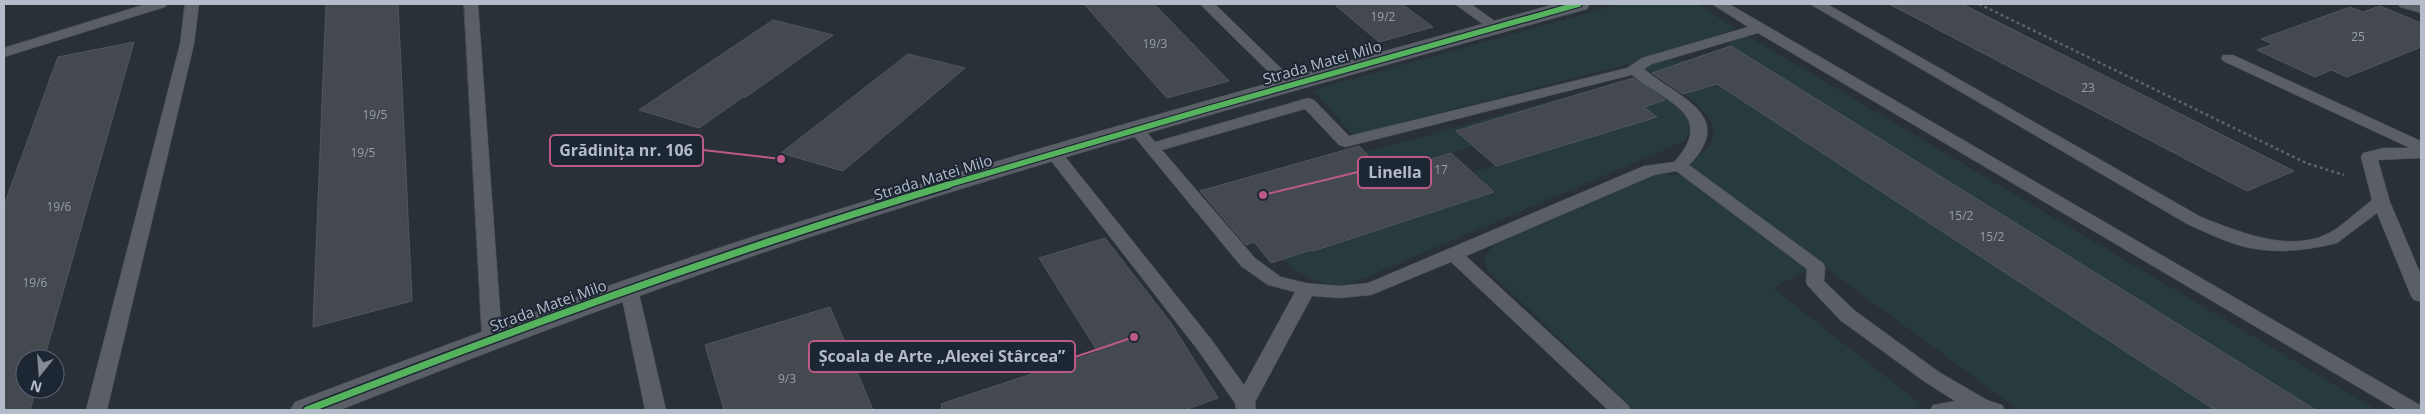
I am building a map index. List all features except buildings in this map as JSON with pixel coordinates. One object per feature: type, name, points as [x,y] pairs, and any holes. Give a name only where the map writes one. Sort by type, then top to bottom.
[{"type":"street","name":"Strada Matei Milo","points":[[307,410],[492,338],[629,289],[834,220],[1053,153],[1144,138],[1289,84],[1579,4]]},
{"type":"lane","points":[[4,53],[160,4]]},
{"type":"lane","points":[[96,410],[187,44],[192,4]]},
{"type":"lane","points":[[471,4],[492,338]]},
{"type":"lane","points":[[1207,4],[1289,84]]},
{"type":"lane","points":[[1462,4],[1496,27]]},
{"type":"lane","points":[[1719,4],[2413,410]]},
{"type":"lane","points":[[1818,4],[2195,221],[2251,243],[2300,246],[2332,239],[2382,202]]},
{"type":"lane","points":[[2405,4],[2421,9]]},
{"type":"lane","points":[[1636,70],[1634,68],[1637,65],[1760,28]]},
{"type":"lane","points":[[2228,58],[2421,147]]},
{"type":"lane","points":[[1636,70],[1676,96],[1695,114],[1701,131],[1695,147],[1679,166],[1650,170],[1371,289],[1339,292],[1306,289],[1275,281],[1248,262],[1144,138],[1308,103],[1345,142],[1636,70]]},
{"type":"lane","points":[[1053,153],[1204,344],[1246,406],[1306,289]]},
{"type":"lane","points":[[2421,153],[2383,153],[2369,157],[2382,202],[2421,296]]},
{"type":"lane","points":[[1679,166],[1816,267],[1814,282],[1846,315],[1932,377],[1988,408]]},
{"type":"lane","points":[[1454,254],[1621,410]]},
{"type":"lane","points":[[629,289],[656,410]]},
{"type":"lane","points":[[1940,410],[1988,408]]},
{"type":"path","points":[[1979,4],[2306,163],[2342,175],[2376,182]]},
{"type":"green space","points":[[1620,4],[1698,4],[1735,29],[1629,64],[1353,135],[1313,90]]},
{"type":"green space","points":[[1748,36],[2377,410],[2019,410],[1689,167],[1688,165],[1708,148],[1712,141],[1713,129],[1709,118],[1689,98],[1641,68],[1668,59],[1682,61],[1731,46],[1726,41]]},
{"type":"green space","points":[[1635,78],[1668,99],[1682,112],[1691,128],[1685,141],[1343,287],[1326,284],[1303,275],[1283,259],[1494,192],[1473,172],[1657,116],[1644,107],[1653,103],[1610,85],[1456,131],[1473,146],[1368,180],[1345,158]]},
{"type":"green space","points":[[1656,174],[1681,175],[1812,269],[1773,288],[1923,406],[1909,410],[1634,410],[1487,269],[1484,260],[1492,246]]},
{"type":"cycle path","points":[[307,410],[570,310],[703,263],[837,219],[1114,135],[1579,4]]},
{"type":"place","name":"Grădinița nr. 106","points":[[781,159]]},
{"type":"place","name":"Linella","points":[[1263,195]]},
{"type":"place","name":"Școala de Arte „Alexei Stârcea”","points":[[1134,337]]}]
